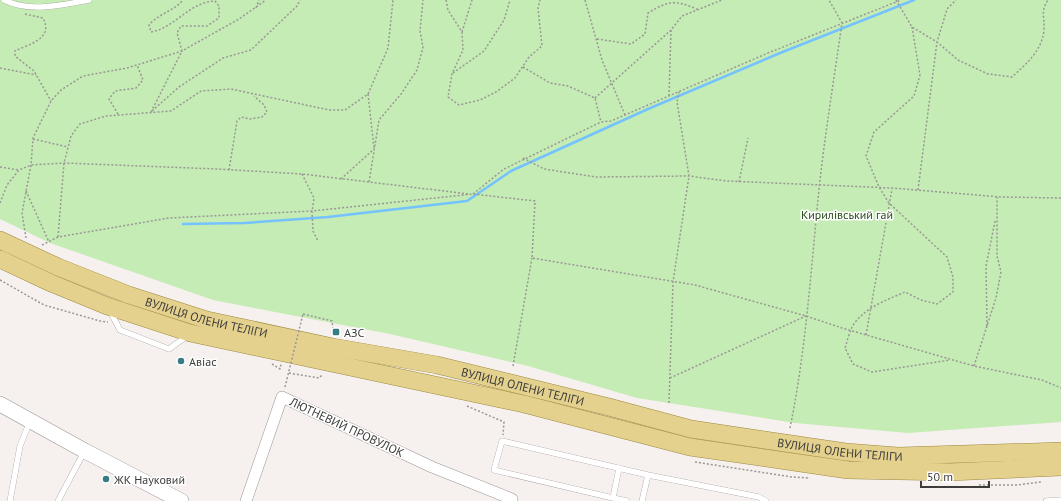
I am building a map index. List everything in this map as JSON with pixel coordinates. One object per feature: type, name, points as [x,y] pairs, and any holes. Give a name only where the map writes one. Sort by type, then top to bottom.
[{"type":"main road","name":"ВУЛИЦЯ ОЛЕНИ ТЕЛІГИ","points":[[0,240],[58,267],[129,295],[207,320],[333,347],[437,365],[609,407],[691,429],[846,452],[898,456],[1061,451]]},
{"type":"main road","name":"ВУЛИЦЯ ОЛЕНИ ТЕЛІГИ","points":[[0,259],[51,283],[107,306],[190,333],[524,404],[690,447],[848,470],[950,472],[1061,468]]},
{"type":"street","name":"ЛЮТНЕВИЙ ПРОВУЛОК","points":[[246,501],[282,396],[432,467],[513,500]]},
{"type":"street","points":[[0,404],[85,451],[181,501]]},
{"type":"lane","points":[[4,0],[12,4],[37,8],[89,0]]},
{"type":"lane","points":[[10,501],[20,446],[30,421]]},
{"type":"lane","points":[[627,501],[494,470],[502,441],[648,475],[759,497],[766,501]]},
{"type":"lane","points":[[58,501],[85,451]]},
{"type":"lane","points":[[613,498],[619,468]]},
{"type":"lane","points":[[642,501],[648,475]]},
{"type":"lane","points":[[1046,501],[1061,500]]},
{"type":"path","points":[[151,112],[182,51],[177,33],[182,26],[207,26],[219,18],[219,6],[215,1],[206,2],[195,6],[161,30],[151,32],[148,25],[178,6],[182,0]]},
{"type":"path","points":[[256,8],[259,0]]},
{"type":"path","points":[[26,240],[22,213],[31,165],[33,138],[51,101],[61,90],[83,76],[137,65],[182,51],[256,8],[266,0]]},
{"type":"path","points":[[151,112],[179,87],[223,58],[251,50],[297,6],[300,0]]},
{"type":"path","points":[[374,149],[368,94],[388,48],[394,0]]},
{"type":"path","points":[[369,182],[380,120],[401,94],[417,70],[423,47],[420,31],[423,0]]},
{"type":"path","points":[[446,0],[448,10],[462,32]]},
{"type":"path","points":[[472,0],[462,32],[463,50],[452,74],[448,97],[459,105],[480,100],[496,92],[515,78],[529,57],[542,46],[538,8],[540,0]]},
{"type":"path","points":[[452,74],[484,51],[504,20],[510,0]]},
{"type":"path","points":[[585,0],[602,60],[625,115]]},
{"type":"path","points":[[597,39],[631,44],[645,34],[648,13],[666,1],[682,0],[697,9]]},
{"type":"path","points":[[595,98],[671,30],[682,16],[722,0]]},
{"type":"path","points":[[790,428],[806,316],[820,185],[842,24],[829,0]]},
{"type":"path","points":[[40,246],[58,237],[169,218],[312,212],[473,194],[504,168],[601,122],[611,121],[901,0]]},
{"type":"path","points":[[918,190],[937,42],[947,9],[956,0]]},
{"type":"path","points":[[912,26],[937,42],[958,60],[988,74],[1012,77],[1034,57],[1044,30],[1043,8],[1048,0]]},
{"type":"path","points":[[897,1],[912,26],[920,75],[914,96],[874,132],[866,156],[879,188],[889,203],[947,257],[953,277],[953,292],[937,304],[921,300],[905,292],[879,303],[857,320],[845,348],[853,364],[872,372],[952,360]]},
{"type":"path","points":[[28,6],[20,11],[26,15],[43,18],[46,24],[45,31],[38,42],[15,51],[15,56],[36,75],[51,101]]},
{"type":"path","points":[[669,96],[671,30]]},
{"type":"path","points":[[118,114],[109,99],[115,91],[136,88],[143,80],[137,65]]},
{"type":"path","points":[[523,67],[550,83],[568,86],[595,98]]},
{"type":"path","points":[[0,68],[36,75]]},
{"type":"path","points":[[58,237],[64,164],[71,136],[80,124],[118,114],[171,111],[200,91],[231,89],[253,95],[330,110],[345,110],[368,94]]},
{"type":"path","points":[[669,403],[673,282],[689,176],[677,102],[679,92]]},
{"type":"path","points":[[229,170],[236,121],[241,117],[250,119],[262,117],[266,112],[264,105],[253,95]]},
{"type":"path","points":[[595,98],[601,122]]},
{"type":"path","points":[[33,138],[68,147]]},
{"type":"path","points":[[739,182],[748,138]]},
{"type":"path","points":[[341,179],[374,149]]},
{"type":"path","points":[[524,159],[544,169],[596,177],[689,176],[739,182],[892,188],[997,197],[1061,198]]},
{"type":"path","points":[[0,203],[7,185],[19,170],[31,165],[49,166],[64,164],[302,174],[534,201],[532,258],[513,366]]},
{"type":"path","points":[[0,167],[19,170]]},
{"type":"path","points":[[302,174],[314,198],[312,212],[313,231],[318,241]]},
{"type":"path","points":[[866,335],[892,188]]},
{"type":"path","points":[[26,191],[49,242]]},
{"type":"path","points":[[974,366],[996,298],[1001,272],[998,256],[996,217],[997,197]]},
{"type":"path","points":[[987,328],[986,266],[996,217]]},
{"type":"path","points":[[532,258],[695,286],[806,316],[851,331],[974,366],[1042,380],[1061,388]]},
{"type":"path","points":[[287,379],[303,314],[332,321],[333,328]]},
{"type":"path","points":[[670,378],[806,316]]},
{"type":"path","points":[[289,373],[319,378],[323,374]]},
{"type":"path","points":[[465,405],[504,422],[502,441]]},
{"type":"green space","name":"Кирилівський гай","points":[[0,0],[1061,0],[1061,422],[908,433],[795,423],[637,398],[528,366],[390,334],[213,300],[50,243],[0,219]]},
{"type":"waterway","points":[[183,224],[244,223],[328,217],[467,201],[511,171],[648,109],[780,53],[914,0]]},
{"type":"place","name":"АЗС","points":[[336,332]]},
{"type":"place","name":"Авіас","points":[[181,361]]},
{"type":"place","name":"ЖК Науковий","points":[[106,479]]}]
